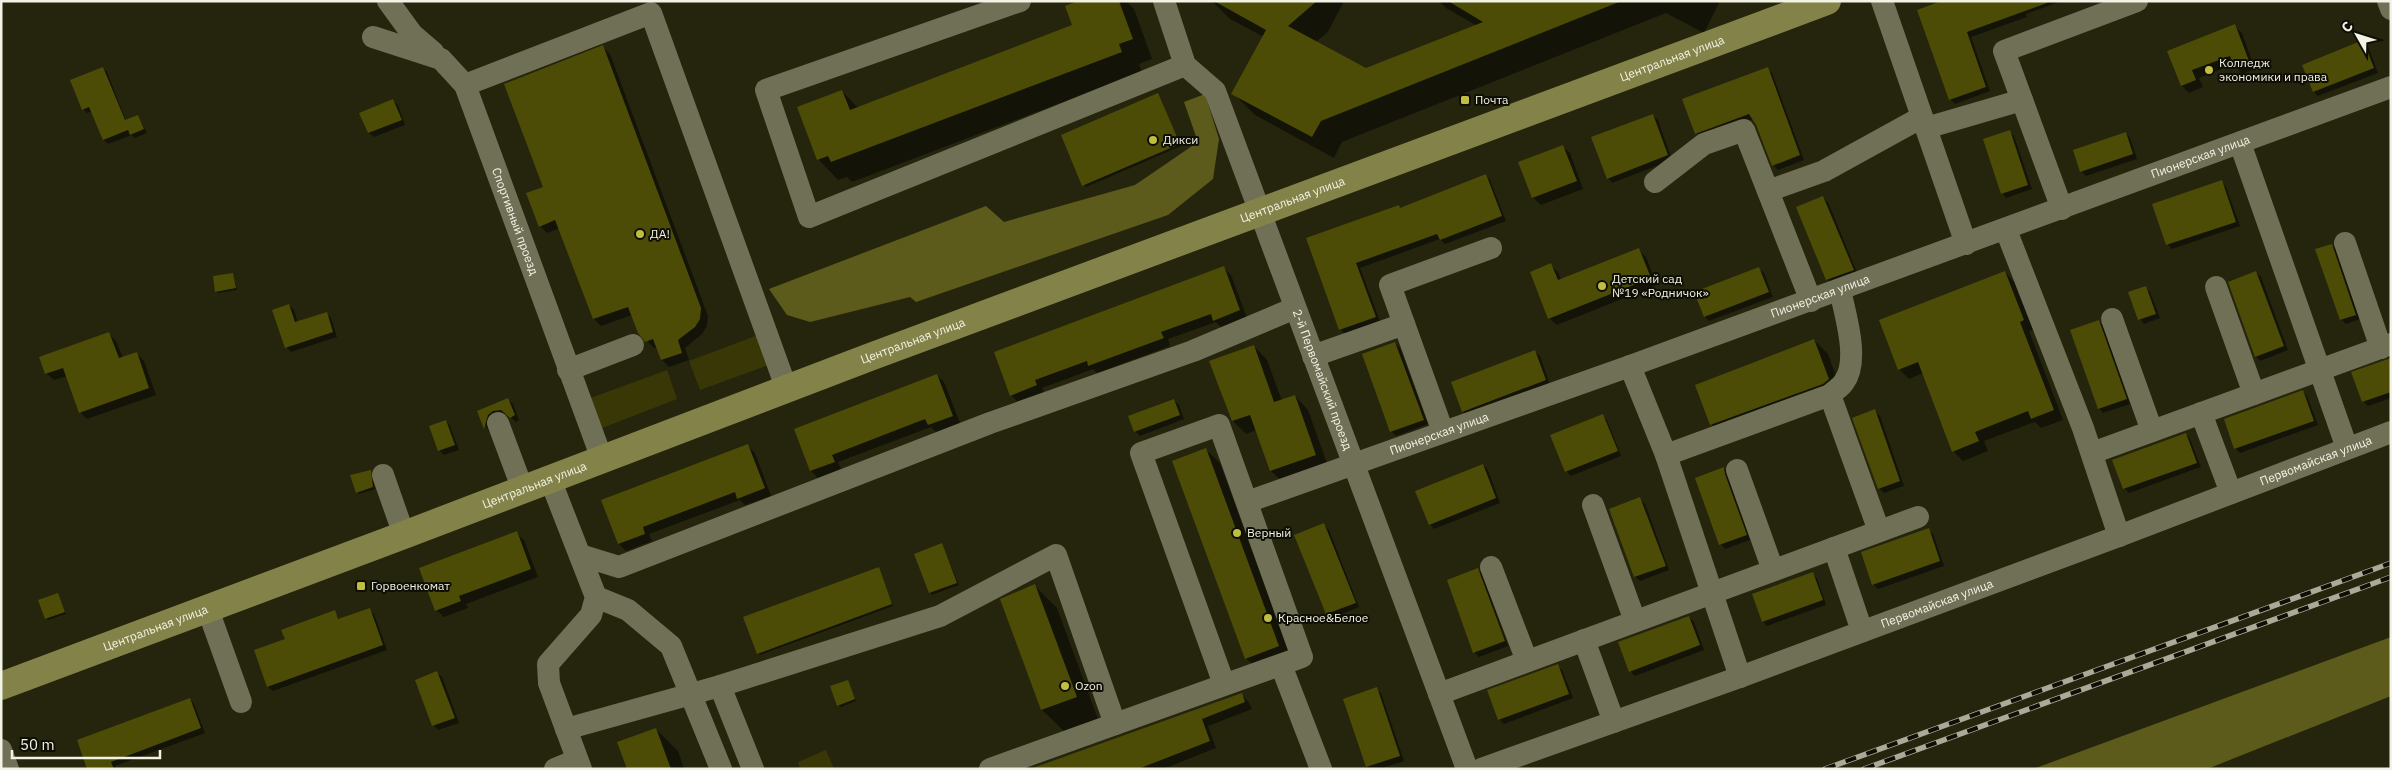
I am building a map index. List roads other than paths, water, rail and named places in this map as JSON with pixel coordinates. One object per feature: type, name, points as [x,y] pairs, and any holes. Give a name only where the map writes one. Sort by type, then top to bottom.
[{"type":"main road","name":"Центральная улица","points":[[1,686],[207,607],[523,490],[870,357],[1259,213],[1781,9],[1827,1]]},
{"type":"street","points":[[388,1],[412,34],[441,59]]},
{"type":"street","points":[[1020,1],[766,90],[809,217],[1185,65],[1164,1]]},
{"type":"street","points":[[1882,1],[1966,244]]},
{"type":"street","points":[[2062,209],[2004,51],[2137,1]]},
{"type":"street","points":[[2388,1],[2391,9]]},
{"type":"street","points":[[465,85],[651,14],[787,390]]},
{"type":"street","name":"Спортивный проезд","points":[[373,37],[441,59],[465,85],[602,459]]},
{"type":"street","name":"2-й Первомайский проезд","points":[[1185,65],[1215,91],[1467,769]]},
{"type":"street","name":"Пионерская улица","points":[[1247,502],[1811,301],[2391,87]]},
{"type":"street","points":[[1768,191],[1824,171],[1924,123],[2022,100]]},
{"type":"street","points":[[1655,182],[1704,144],[1744,130],[1811,301]]},
{"type":"street","points":[[2240,143],[2347,448]]},
{"type":"street","points":[[2006,230],[2092,453],[2120,536]]},
{"type":"street","points":[[2092,453],[2386,346],[2345,242]]},
{"type":"street","points":[[1443,432],[1390,285],[1491,248]]},
{"type":"street","points":[[2216,287],[2254,394]]},
{"type":"street","points":[[1666,455],[1830,395],[1845,382],[1850,366],[1851,350],[1840,290]]},
{"type":"street","points":[[580,555],[618,568],[990,423],[1193,350],[1295,308]]},
{"type":"street","points":[[2112,319],[2152,431]]},
{"type":"street","points":[[1313,356],[1404,324]]},
{"type":"street","points":[[568,370],[633,345]]},
{"type":"street","points":[[1630,366],[1666,455],[1740,677]]},
{"type":"street","points":[[1830,395],[1879,531]]},
{"type":"street","points":[[2201,413],[2231,493]]},
{"type":"street","points":[[498,423],[523,490]]},
{"type":"street","points":[[990,769],[1302,657],[1218,425],[1141,453],[1224,684]]},
{"type":"street","name":"Первомайская улица","points":[[1481,769],[1862,632],[2391,432]]},
{"type":"street","points":[[1736,470],[1773,570]]},
{"type":"street","points":[[383,475],[404,535]]},
{"type":"street","points":[[550,479],[596,597],[591,615],[548,664],[549,683],[579,764],[555,769]]},
{"type":"street","points":[[1592,505],[1635,621]]},
{"type":"street","points":[[1439,694],[1918,517]]},
{"type":"street","points":[[1834,548],[1862,632]]},
{"type":"street","points":[[566,729],[720,686],[940,616],[1056,555],[1115,724]]},
{"type":"street","points":[[1491,567],[1527,661]]},
{"type":"street","points":[[596,597],[628,610],[671,646],[692,693],[721,769]]},
{"type":"street","points":[[207,607],[241,702]]},
{"type":"street","points":[[1584,640],[1614,722]]},
{"type":"street","points":[[1281,665],[1321,769]]},
{"type":"street","points":[[720,686],[753,769]]},
{"type":"street","points":[[1,750],[8,769]]},
{"type":"railway","points":[[1825,769],[2391,563]]},
{"type":"railway","points":[[1864,769],[2391,577]]},
{"type":"place","name":"Колледж экономики и права","points":[[2209,70]]},
{"type":"place","name":"Почта","points":[[1465,100]]},
{"type":"place","name":"Дикси","points":[[1153,140]]},
{"type":"place","name":"ДА!","points":[[640,234]]},
{"type":"place","name":"Детский сад №19 «Родничок»","points":[[1602,286]]},
{"type":"place","name":"Верный","points":[[1237,533]]},
{"type":"place","name":"Горвоенкомат","points":[[361,586]]},
{"type":"place","name":"Красное&Белое","points":[[1268,618]]},
{"type":"place","name":"Ozon","points":[[1065,686]]}]
